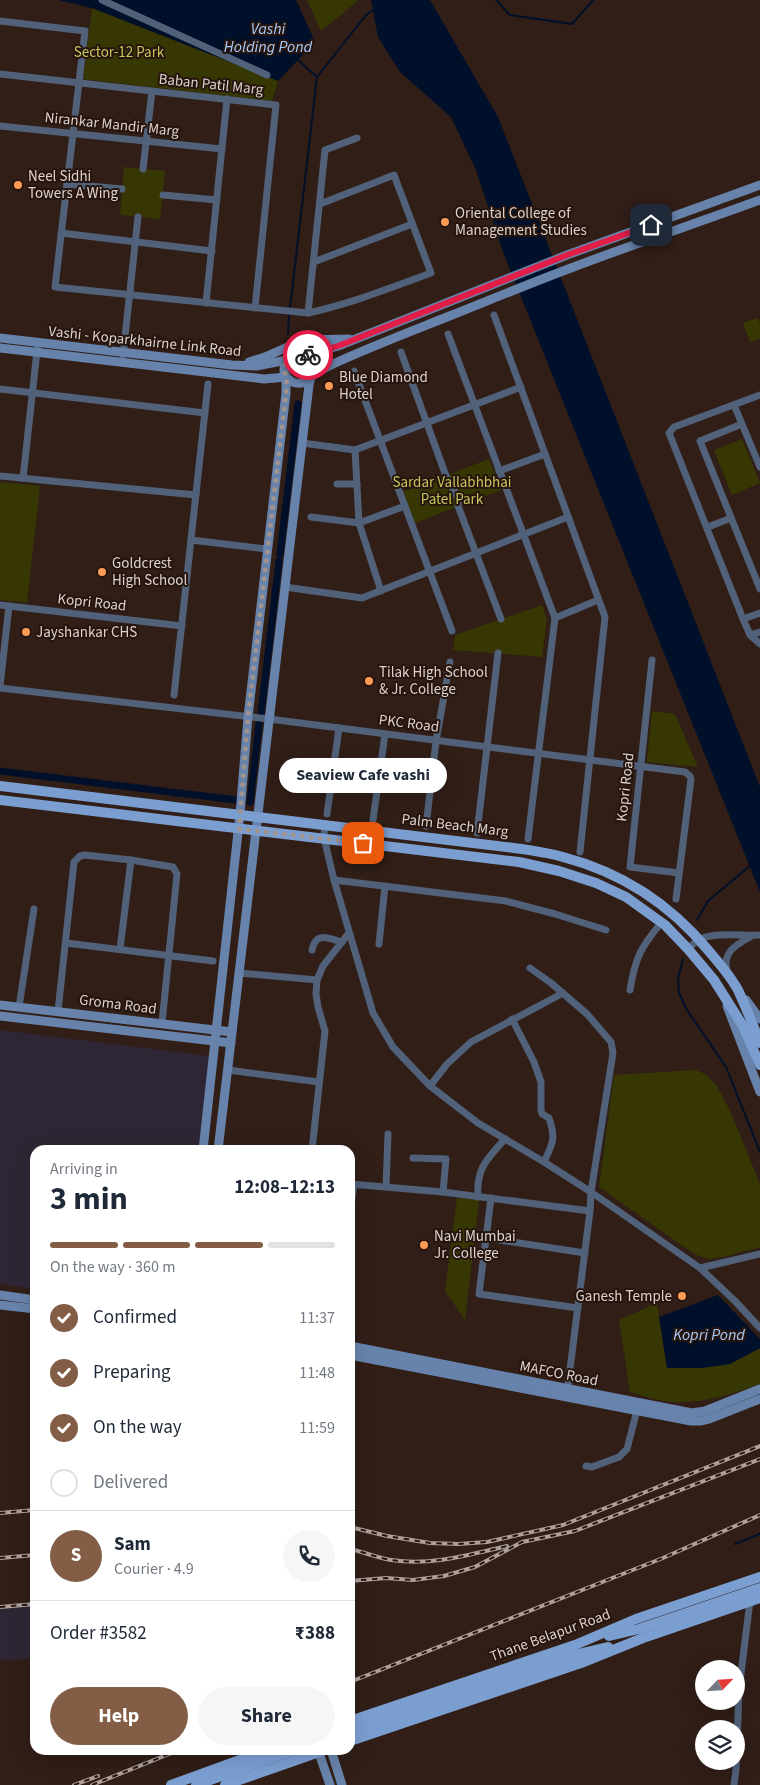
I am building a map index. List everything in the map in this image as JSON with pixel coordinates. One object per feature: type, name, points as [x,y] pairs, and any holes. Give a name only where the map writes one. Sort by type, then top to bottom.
[{"type":"main road","points":[[204,1145],[239,829],[248,717],[286,393],[284,368],[287,360],[295,355],[304,356],[330,349],[560,258],[760,185]]},
{"type":"main road","points":[[286,377],[294,382],[303,383],[330,365],[352,355],[509,292],[564,270],[760,200]]},
{"type":"main road","points":[[232,365],[259,360],[303,340],[337,340],[363,336]]},
{"type":"main road","name":"Vashi - Koparkhairne Link Road","points":[[0,338],[232,365],[256,366],[287,360]]},
{"type":"main road","name":"Vashi - Koparkhairne Link Road","points":[[0,348],[264,379],[286,377]]},
{"type":"main road","points":[[219,1145],[255,831],[312,372],[311,362],[304,356]]},
{"type":"main road","name":"Palm Beach Marg","points":[[0,786],[257,816],[326,819],[522,848],[563,857],[601,870],[633,885],[674,914],[728,974],[738,990],[752,1023]]},
{"type":"main road","name":"Palm Beach Marg","points":[[0,800],[519,862],[559,871],[596,883],[626,897],[661,923],[688,949],[714,980],[724,997],[752,1023]]},
{"type":"main road","points":[[724,997],[760,1092]]},
{"type":"main road","name":"Groma Road","points":[[0,1005],[232,1032]]},
{"type":"main road","name":"Groma Road","points":[[0,1016],[231,1043]]},
{"type":"main road","points":[[752,1023],[760,1042]]},
{"type":"main road","points":[[752,1023],[760,1065]]},
{"type":"main road","points":[[0,1295],[30,1299]]},
{"type":"main road","points":[[0,1305],[30,1309]]},
{"type":"main road","name":"MAFCO Road","points":[[355,1347],[567,1392],[690,1421],[700,1421],[760,1399]]},
{"type":"main road","name":"MAFCO Road","points":[[355,1356],[699,1413],[760,1389]]},
{"type":"main road","name":"Thane Belapur Road","points":[[355,1718],[576,1649],[636,1619],[760,1577]]},
{"type":"main road","points":[[355,1739],[581,1663],[641,1633],[760,1588]]},
{"type":"main road","points":[[355,1729],[576,1649],[641,1633],[755,1600]]},
{"type":"main road","points":[[171,1785],[253,1755]]},
{"type":"main road","points":[[196,1785],[281,1755]]},
{"type":"main road","points":[[225,1785],[310,1755]]},
{"type":"main road","points":[[322,1755],[330,1785]]},
{"type":"main road","points":[[333,1755],[342,1785]]},
{"type":"street","points":[[102,0],[267,75]]},
{"type":"street","points":[[0,21],[85,31],[55,287],[308,313],[334,308],[431,273],[394,175],[320,204]]},
{"type":"street","name":"Baban Patil Marg","points":[[0,74],[276,105],[256,308]]},
{"type":"street","points":[[143,169],[152,91]]},
{"type":"street","points":[[206,303],[227,99]]},
{"type":"street","name":"Nirankar Mandir Marg","points":[[0,126],[222,149]]},
{"type":"street","points":[[308,313],[325,150],[357,138]]},
{"type":"street","points":[[67,184],[122,190]]},
{"type":"street","points":[[163,195],[217,200]]},
{"type":"street","points":[[122,362],[138,217]]},
{"type":"street","points":[[314,262],[412,224]]},
{"type":"street","points":[[61,234],[212,251]]},
{"type":"street","points":[[494,315],[605,617],[580,852]]},
{"type":"street","points":[[448,334],[555,618],[528,839]]},
{"type":"street","points":[[23,478],[38,342]]},
{"type":"street","points":[[400,352],[446,476],[458,498],[458,506],[501,619]]},
{"type":"street","points":[[354,371],[452,631]]},
{"type":"street","points":[[174,695],[208,384]]},
{"type":"street","points":[[302,443],[356,450],[520,387]]},
{"type":"street","points":[[0,389],[205,413]]},
{"type":"street","points":[[760,395],[674,427],[669,433],[750,636],[760,644]]},
{"type":"street","points":[[734,405],[760,467]]},
{"type":"street","points":[[742,424],[700,441],[760,589]]},
{"type":"street","points":[[356,450],[359,523],[381,591]]},
{"type":"street","points":[[499,471],[545,454]]},
{"type":"street","points":[[0,476],[196,495]]},
{"type":"street","points":[[337,484],[357,484]]},
{"type":"street","points":[[310,517],[359,523],[405,506]]},
{"type":"street","points":[[285,587],[362,598],[568,517]]},
{"type":"street","points":[[708,527],[731,518]]},
{"type":"street","points":[[191,540],[267,549]]},
{"type":"street","points":[[555,618],[598,600]]},
{"type":"street","name":"Kopri Road","points":[[0,605],[182,626]]},
{"type":"street","points":[[0,687],[9,606]]},
{"type":"street","points":[[743,619],[760,613]]},
{"type":"street","points":[[750,636],[760,632]]},
{"type":"street","points":[[477,833],[498,653]]},
{"type":"street","name":"Kopri Road","points":[[652,660],[630,867],[679,873]]},
{"type":"street","points":[[426,826],[436,741],[450,662]]},
{"type":"street","name":"PKC Road","points":[[0,687],[684,772],[690,776],[676,899]]},
{"type":"street","points":[[339,728],[324,838],[334,880],[373,1013],[393,1047],[430,1086],[478,1123],[591,1192],[700,1268],[760,1328]]},
{"type":"street","points":[[373,820],[385,734]]},
{"type":"street","points":[[58,1011],[76,859],[85,855],[131,860],[173,867],[176,871],[170,955],[162,1023]]},
{"type":"street","points":[[120,950],[131,860]]},
{"type":"street","points":[[334,880],[506,901],[606,930]]},
{"type":"street","points":[[379,944],[385,886]]},
{"type":"street","points":[[19,1007],[34,909]]},
{"type":"street","points":[[630,990],[638,953],[661,923]]},
{"type":"street","points":[[313,1145],[325,1032],[316,994],[317,980],[322,966],[349,933]]},
{"type":"street","points":[[688,949],[698,939],[715,936],[756,935]]},
{"type":"street","points":[[728,974],[726,962],[729,952],[736,944],[756,935]]},
{"type":"street","points":[[312,950],[313,943],[317,938],[322,937],[342,942]]},
{"type":"street","points":[[66,943],[213,961]]},
{"type":"street","points":[[530,968],[551,982],[587,1014],[611,1042],[613,1053],[591,1192],[567,1392]]},
{"type":"street","points":[[239,972],[317,980]]},
{"type":"street","points":[[430,1086],[447,1064],[471,1042],[563,993]]},
{"type":"street","points":[[512,1020],[534,1062],[541,1082],[542,1114],[550,1118],[554,1142],[544,1162]]},
{"type":"street","points":[[228,1070],[320,1082]]},
{"type":"street","points":[[386,1187],[388,1134]]},
{"type":"street","points":[[478,1197],[477,1181],[480,1171],[489,1157],[505,1139]]},
{"type":"street","points":[[413,1158],[446,1159],[442,1192]]},
{"type":"street","points":[[355,1184],[442,1192],[590,1211]]},
{"type":"street","points":[[492,1198],[479,1294],[578,1308]]},
{"type":"street","points":[[486,1238],[585,1253]]},
{"type":"street","points":[[700,1268],[760,1254]]},
{"type":"street","points":[[586,1466],[592,1468],[613,1460],[627,1449],[637,1410]]},
{"type":"street","points":[[734,1785],[739,1690],[755,1600]]},
{"type":"shaded area","points":[[0,1030],[210,1056],[200,1145],[30,1145],[30,1288],[0,1284]]},
{"type":"shaded area","points":[[30,1605],[30,1658],[0,1661],[0,1607]]},
{"type":"green space","points":[[307,0],[359,0],[321,31]]},
{"type":"green space","name":"Sector-12 Park","points":[[92,8],[278,81],[272,101],[83,79]]},
{"type":"green space","points":[[124,167],[165,171],[160,219],[120,215]]},
{"type":"green space","points":[[758,318],[760,339],[750,342],[743,323]]},
{"type":"green space","points":[[742,439],[760,483],[732,495],[714,450]]},
{"type":"green space","name":"Sardar Vallabhbhai Patel Park","points":[[489,459],[501,490],[415,523],[403,492]]},
{"type":"green space","points":[[0,482],[40,486],[27,603],[0,600]]},
{"type":"green space","points":[[542,605],[547,620],[542,657],[453,650],[455,635]]},
{"type":"green space","points":[[652,711],[675,714],[698,767],[647,762]]},
{"type":"green space","points":[[696,1070],[707,1075],[718,1088],[732,1115],[760,1184],[760,1247],[709,1259],[694,1254],[599,1187],[614,1075]]},
{"type":"green space","points":[[457,1198],[479,1200],[465,1320],[445,1291]]},
{"type":"green space","points":[[657,1303],[667,1368],[730,1364],[760,1348],[760,1384],[725,1396],[688,1402],[664,1401],[630,1392],[619,1320]]},
{"type":"water","name":"Vashi Holding Pond","points":[[58,0],[296,0],[315,42],[278,81],[92,8]]},
{"type":"water","points":[[371,0],[430,0],[498,117],[760,787],[760,892],[503,252],[476,170],[451,117],[400,72],[378,37]]},
{"type":"water","name":"Kopri Pond","points":[[718,1295],[760,1339],[760,1348],[730,1364],[702,1368],[667,1368],[659,1317]]},
{"type":"waterway","points":[[496,0],[510,15],[572,24],[593,0]]},
{"type":"waterway","points":[[290,308],[317,77],[366,15],[373,10]]},
{"type":"waterway","points":[[298,60],[317,77]]},
{"type":"waterway","points":[[288,333],[289,313]]},
{"type":"waterway","points":[[280,554],[298,404]]},
{"type":"waterway","points":[[261,713],[279,561]]},
{"type":"waterway","points":[[250,802],[259,724]]},
{"type":"waterway","points":[[0,771],[236,800]]},
{"type":"waterway","points":[[697,920],[708,901],[751,865]]},
{"type":"waterway","points":[[683,959],[678,978],[679,993],[687,1010],[726,1067],[760,1152]]},
{"type":"waterway","points":[[735,1544],[760,1534]]},
{"type":"railway","points":[[355,1528],[430,1543],[487,1542],[563,1525],[760,1446]]},
{"type":"railway","points":[[355,1581],[386,1578],[413,1580],[444,1576],[475,1567],[522,1542],[575,1531],[760,1459]]},
{"type":"railway","points":[[0,1513],[30,1510]]},
{"type":"railway","points":[[355,1680],[663,1558],[760,1515]]},
{"type":"railway","points":[[355,1550],[391,1560],[421,1562],[450,1559],[507,1546]]},
{"type":"railway","points":[[0,1558],[30,1555]]},
{"type":"railway","points":[[0,1607],[30,1604]]},
{"type":"railway","points":[[92,1785],[167,1755]]},
{"type":"railway","points":[[74,1785],[98,1776]]},
{"type":"way so far","points":[[308,355],[300,354],[291,357],[287,360],[284,368],[286,393],[248,717],[239,829],[363,843]]},
{"type":"place","name":"Neel Sidhi Towers A Wing","points":[[18,185]]},
{"type":"place","name":"Oriental College of Management Studies","points":[[445,222]]},
{"type":"place","name":"Blue Diamond Hotel","points":[[329,386]]},
{"type":"place","name":"Goldcrest High School","points":[[102,572]]},
{"type":"place","name":"Jayshankar CHS","points":[[26,632]]},
{"type":"place","name":"Tilak High School & Jr. College","points":[[369,681]]},
{"type":"place","name":"Seaview Cafe vashi","points":[[363,843]]},
{"type":"place","name":"Navi Mumbai Jr. College","points":[[424,1245]]},
{"type":"place","name":"Ganesh Temple","points":[[682,1296]]},
{"type":"route","points":[[308,355],[338,346],[567,255],[651,225]]}]
